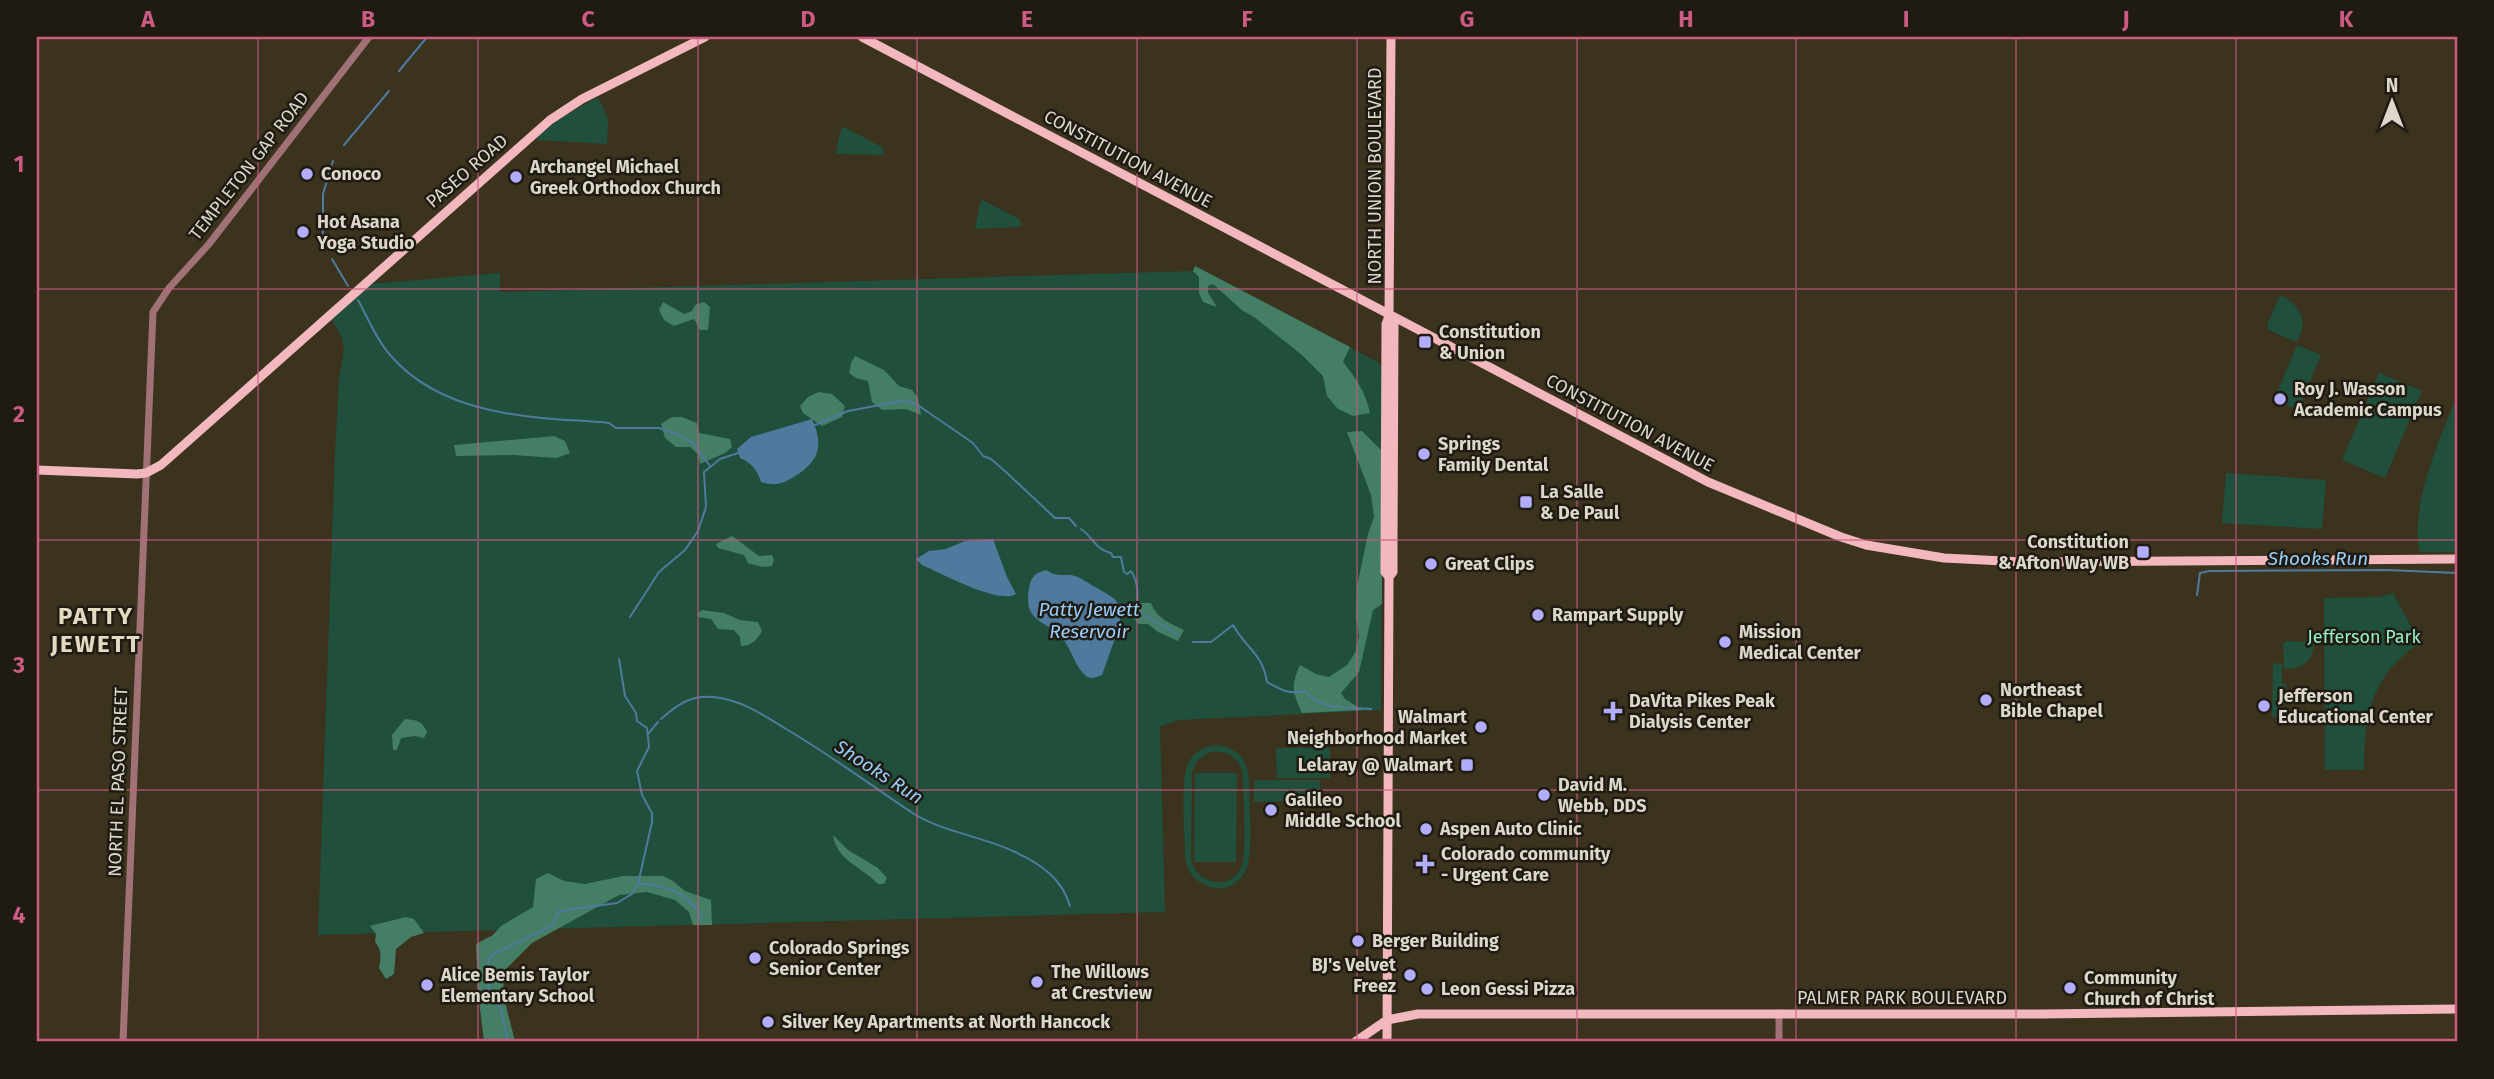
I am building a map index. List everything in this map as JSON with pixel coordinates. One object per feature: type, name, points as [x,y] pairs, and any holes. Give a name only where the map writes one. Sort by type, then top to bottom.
[{"type":"main road","name":"PASEO ROAD","points":[[146,473],[161,464],[246,391],[424,229],[550,120],[582,99],[705,37]]},
{"type":"main road","name":"CONSTITUTION AVENUE","points":[[862,37],[1708,482],[1806,524],[1866,545],[1944,558],[2023,562],[2457,559]]},
{"type":"main road","name":"NORTH UNION BOULEVARD","points":[[1387,1042],[1389,577],[1385,572],[1391,37]]},
{"type":"main road","points":[[37,470],[146,473]]},
{"type":"main road","name":"PALMER PARK BOULEVARD","points":[[1355,1042],[1387,1020],[1399,1016],[1437,1014],[2042,1014],[2457,1009]]},
{"type":"street","name":"TEMPLETON GAP ROAD","points":[[153,313],[165,294],[209,244],[369,37]]},
{"type":"street","name":"NORTH EL PASO STREET","points":[[123,1042],[153,313]]},
{"type":"street","points":[[1779,1013],[1779,1042]]},
{"type":"green space","points":[[595,98],[599,99],[608,119],[607,144],[537,140],[538,136],[558,120]]},
{"type":"green space","points":[[844,127],[882,147],[883,155],[837,154],[841,129]]},
{"type":"green space","points":[[983,200],[1019,219],[1020,227],[975,229],[980,202]]},
{"type":"green space","points":[[1195,266],[1378,362],[1382,368],[1381,710],[1180,720],[1160,726],[1165,912],[318,935],[335,453],[339,379],[344,351],[342,338],[332,319],[370,284],[500,273],[500,292],[1193,271]]},
{"type":"green space","points":[[1195,266],[1350,347],[1343,362],[1360,386],[1370,413],[1353,416],[1338,409],[1327,396],[1323,376],[1302,355],[1243,311],[1213,284],[1208,286],[1208,293],[1217,307],[1203,302],[1199,293],[1199,277],[1193,271]]},
{"type":"green space","points":[[2280,295],[2293,303],[2301,314],[2302,327],[2296,342],[2269,330],[2267,325]]},
{"type":"green space","points":[[663,302],[684,314],[704,302],[710,307],[708,330],[700,330],[694,319],[674,326],[664,320],[659,310]]},
{"type":"green space","points":[[2297,345],[2321,355],[2298,410],[2274,400]]},
{"type":"green space","points":[[855,356],[884,370],[899,386],[912,390],[918,398],[921,415],[906,409],[882,410],[872,402],[868,381],[849,373]]},
{"type":"green space","points":[[2379,373],[2422,391],[2385,478],[2342,460]]},
{"type":"green space","points":[[819,392],[832,394],[845,406],[842,417],[822,426],[803,413],[800,406],[808,397]]},
{"type":"green space","points":[[2457,396],[2457,552],[2420,552],[2418,534],[2422,494]]},
{"type":"green space","points":[[672,417],[682,417],[697,423],[699,433],[730,439],[732,447],[700,464],[698,454],[690,447],[676,447],[665,438],[661,424]]},
{"type":"green space","points":[[1362,431],[1382,451],[1382,604],[1373,610],[1359,672],[1341,693],[1345,699],[1363,710],[1302,713],[1294,689],[1300,665],[1316,674],[1329,677],[1347,665],[1355,653],[1359,636],[1356,616],[1357,586],[1374,517],[1371,495],[1347,432]]},
{"type":"green space","points":[[554,436],[565,441],[570,453],[557,458],[513,455],[456,456],[454,445]]},
{"type":"green space","points":[[2226,473],[2326,480],[2322,529],[2222,523]]},
{"type":"green space","points":[[732,536],[759,556],[772,555],[772,566],[762,567],[748,563],[744,555],[718,548],[716,544]]},
{"type":"green space","name":"Jefferson Park","points":[[2393,593],[2420,643],[2391,669],[2374,698],[2366,731],[2364,770],[2325,770],[2324,598],[2380,597]]},
{"type":"green space","points":[[1134,603],[1151,603],[1160,617],[1184,630],[1178,641],[1148,624],[1139,624],[1135,620]]},
{"type":"green space","points":[[702,610],[758,622],[762,631],[753,642],[741,646],[740,637],[734,630],[718,629],[711,619],[698,617],[697,614]]},
{"type":"green space","points":[[2287,641],[2314,642],[2310,659],[2297,667],[2284,669],[2283,644]]},
{"type":"green space","points":[[2273,663],[2282,664],[2282,683],[2286,684],[2286,696],[2282,696],[2281,717],[2272,717]]},
{"type":"green space","points":[[405,719],[419,722],[427,732],[424,738],[401,738],[397,750],[393,750],[392,735]]},
{"type":"green space","points":[[1211,746],[1229,748],[1239,754],[1246,765],[1249,779],[1249,859],[1241,878],[1233,885],[1223,888],[1213,888],[1195,878],[1188,869],[1185,858],[1186,771],[1193,756]],"holes":[[[1217,751],[1236,760],[1243,776],[1245,834],[1242,865],[1237,874],[1223,882],[1214,882],[1199,874],[1191,858],[1192,773],[1197,761],[1210,752]]]},
{"type":"green space","points":[[1276,748],[1330,748],[1330,778],[1277,778]]},
{"type":"green space","points":[[1195,773],[1237,773],[1236,862],[1194,862]]},
{"type":"green space","points":[[1254,780],[1320,780],[1320,801],[1254,802]]},
{"type":"green space","points":[[833,835],[848,850],[878,868],[887,878],[884,884],[878,884],[844,857],[835,844]]},
{"type":"green space","points":[[548,873],[564,881],[585,884],[623,876],[663,876],[685,891],[711,900],[712,925],[693,925],[689,912],[675,900],[647,892],[619,895],[532,943],[507,968],[504,975],[504,994],[515,1042],[484,1042],[476,944],[533,907],[536,879]]},
{"type":"green space","points":[[406,917],[414,919],[424,933],[411,937],[396,949],[394,974],[386,979],[379,968],[380,951],[375,942],[376,934],[370,926]]},
{"type":"water","points":[[812,419],[818,438],[817,453],[808,466],[788,480],[776,484],[761,482],[754,467],[740,458],[737,449],[751,437]]},
{"type":"water","points":[[993,539],[1016,594],[1008,596],[984,592],[922,565],[916,559],[929,551],[946,549],[965,541]]},
{"type":"water","name":"Patty Jewett Reservoir","points":[[1046,570],[1078,577],[1110,596],[1120,606],[1119,627],[1102,675],[1092,678],[1086,676],[1063,639],[1032,614],[1028,600],[1030,584],[1034,576]]},
{"type":"waterway","name":"Shooks Run","points":[[399,71],[427,37]]},
{"type":"waterway","name":"Shooks Run","points":[[344,145],[389,91]]},
{"type":"waterway","name":"Shooks Run","points":[[323,241],[323,194],[333,161]]},
{"type":"waterway","name":"Shooks Run","points":[[332,259],[348,286]]},
{"type":"waterway","name":"Shooks Run","points":[[358,300],[391,356],[412,376],[435,391],[461,402],[516,415],[609,423],[616,428],[659,428],[692,442],[710,466]]},
{"type":"waterway","name":"Shooks Run","points":[[815,425],[848,411],[907,400],[973,443],[983,456],[991,459],[1055,518],[1069,518],[1076,526]]},
{"type":"waterway","name":"Shooks Run","points":[[630,617],[659,572],[685,550],[698,531],[706,507],[704,472],[720,459],[738,453]]},
{"type":"waterway","name":"Shooks Run","points":[[1081,529],[1113,557],[1121,557],[1124,572],[1127,574],[1131,571],[1137,590],[1136,610],[1177,634]]},
{"type":"waterway","name":"Shooks Run","points":[[2197,595],[2200,573],[2209,571],[2387,570],[2457,573]]},
{"type":"waterway","name":"Shooks Run","points":[[1193,642],[1211,642],[1233,625],[1257,657],[1267,682],[1285,691],[1305,691],[1326,705],[1371,709]]},
{"type":"waterway","name":"Shooks Run","points":[[508,1042],[501,1009],[494,1001],[489,987],[489,959],[553,925],[559,911],[617,903],[632,894],[638,884],[652,813],[642,795],[637,771],[649,747],[647,728],[637,721],[636,713],[625,696],[619,659]]},
{"type":"waterway","name":"Shooks Run","points":[[661,719],[684,702],[700,697],[718,698],[744,705],[818,749],[923,819],[1015,852],[1033,862],[1049,873],[1062,887],[1070,906]]},
{"type":"waterway","name":"Shooks Run","points":[[648,734],[658,722]]},
{"type":"waterway","name":"Shooks Run","points":[[638,884],[676,892],[692,903],[702,919]]},
{"type":"place","name":"Conoco","points":[[307,174]]},
{"type":"place","name":"Archangel Michael Greek Orthodox Church","points":[[516,177]]},
{"type":"place","name":"Hot Asana Yoga Studio","points":[[303,232]]},
{"type":"place","name":"Constitution & Union","points":[[1425,342]]},
{"type":"place","name":"Roy J. Wasson Academic Campus","points":[[2280,399]]},
{"type":"place","name":"Springs Family Dental","points":[[1424,454]]},
{"type":"place","name":"La Salle & De Paul","points":[[1526,502]]},
{"type":"place","name":"Constitution & Afton Way WB","points":[[2143,552]]},
{"type":"place","name":"Great Clips","points":[[1431,564]]},
{"type":"place","name":"Rampart Supply","points":[[1538,615]]},
{"type":"place","name":"Mission Medical Center","points":[[1725,642]]},
{"type":"place","name":"Northeast Bible Chapel","points":[[1986,700]]},
{"type":"place","name":"Jefferson Educational Center","points":[[2264,706]]},
{"type":"place","name":"DaVita Pikes Peak Dialysis Center","points":[[1613,711]]},
{"type":"place","name":"Walmart Neighborhood Market","points":[[1481,727]]},
{"type":"place","name":"Lelaray @ Walmart","points":[[1467,765]]},
{"type":"place","name":"David M. Webb, DDS","points":[[1544,795]]},
{"type":"place","name":"Galileo Middle School","points":[[1271,810]]},
{"type":"place","name":"Aspen Auto Clinic","points":[[1426,829]]},
{"type":"place","name":"Colorado community - Urgent Care","points":[[1425,864]]},
{"type":"place","name":"Berger Building","points":[[1358,941]]},
{"type":"place","name":"Colorado Springs Senior Center","points":[[755,958]]},
{"type":"place","name":"BJ's Velvet Freez","points":[[1410,975]]},
{"type":"place","name":"The Willows at Crestview","points":[[1037,982]]},
{"type":"place","name":"Alice Bemis Taylor Elementary School","points":[[427,985]]},
{"type":"place","name":"Community Church of Christ","points":[[2070,988]]},
{"type":"place","name":"Leon Gessi Pizza","points":[[1427,989]]},
{"type":"place","name":"Silver Key Apartments at North Hancock","points":[[768,1022]]},
{"type":"district","name":"PATTY JEWETT","points":[[96,630]]}]
